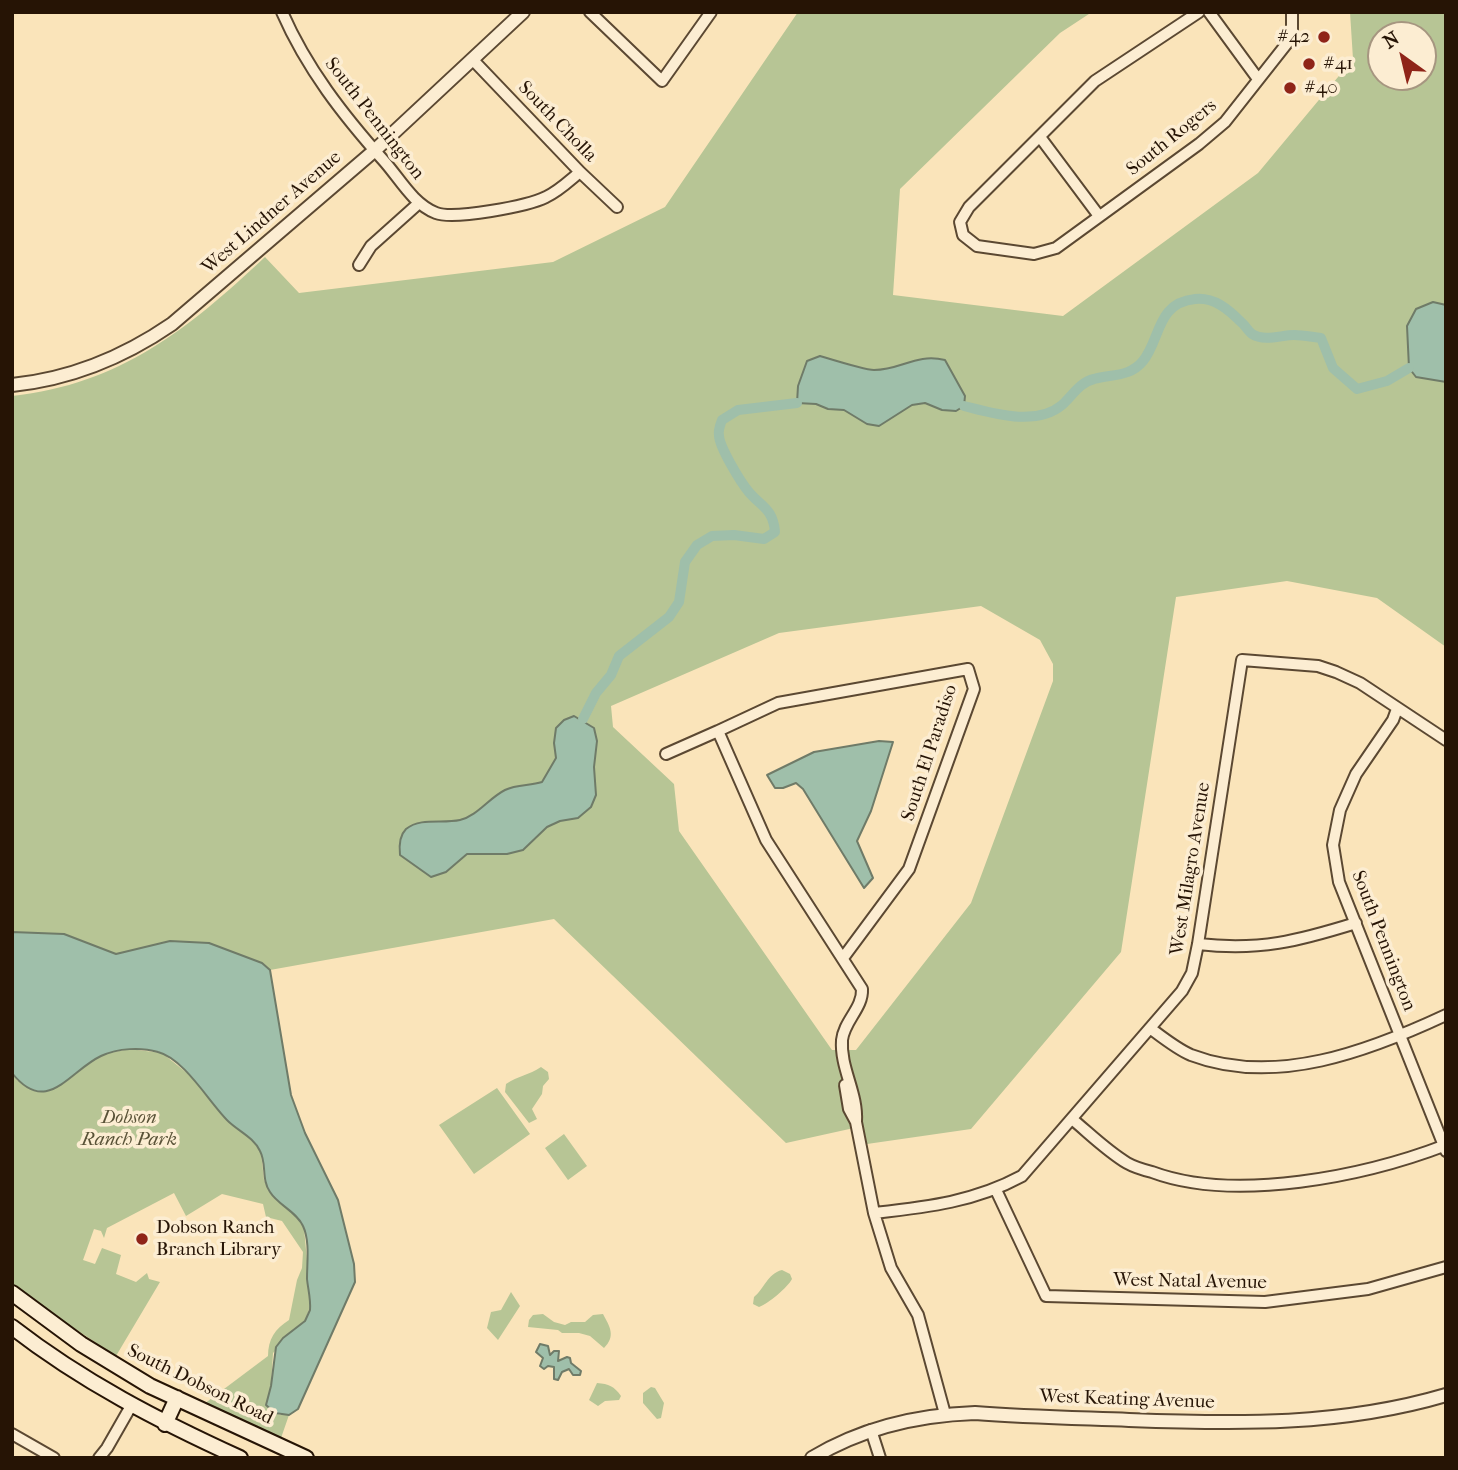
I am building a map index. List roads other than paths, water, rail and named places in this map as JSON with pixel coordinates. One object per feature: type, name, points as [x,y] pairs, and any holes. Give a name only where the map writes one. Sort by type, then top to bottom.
[{"type":"main road","name":"South Dobson Road","points":[[12,1293],[107,1361],[177,1398],[306,1458]]},
{"type":"main road","points":[[12,1327],[92,1383],[131,1406],[240,1458]]},
{"type":"main road","points":[[92,1383],[107,1361]]},
{"type":"main road","points":[[165,1423],[177,1398]]},
{"type":"street","name":"South Pennington","points":[[282,12],[324,89],[419,204],[438,214],[453,215],[524,205],[559,190],[580,172]]},
{"type":"street","name":"West Lindner Avenue","points":[[12,385],[74,373],[114,358],[153,337],[191,309],[374,151],[523,12]]},
{"type":"street","points":[[590,12],[663,81],[711,12]]},
{"type":"street","name":"South Rogers","points":[[1199,12],[1095,81],[969,207],[960,222],[963,235],[977,246],[1034,254],[1056,248],[1225,122],[1292,37],[1292,12]]},
{"type":"street","points":[[1209,12],[1258,79]]},
{"type":"street","name":"South Cholla","points":[[473,60],[617,207]]},
{"type":"street","points":[[1040,136],[1099,216]]},
{"type":"street","points":[[359,265],[371,246],[419,204]]},
{"type":"street","name":"West Milagro Avenue","points":[[874,1213],[970,1199],[996,1190],[1022,1175],[1182,991],[1192,973],[1198,944],[1242,660],[1318,666],[1360,683],[1446,740]]},
{"type":"street","name":"South El Paradiso","points":[[666,754],[778,703],[968,669],[974,689],[909,869],[844,958]]},
{"type":"street","name":"South Pennington","points":[[1397,709],[1393,720],[1356,774],[1340,810],[1333,845],[1339,882],[1445,1147]]},
{"type":"street","points":[[718,731],[766,840],[862,989],[859,1004],[845,1030],[842,1042],[846,1072],[844,1082],[849,1108],[856,1122],[874,1213],[891,1268],[918,1315],[945,1414]]},
{"type":"street","points":[[1198,944],[1257,947],[1306,939],[1356,923]]},
{"type":"street","points":[[1150,1028],[1189,1054],[1231,1066],[1284,1066],[1345,1055],[1401,1036],[1446,1015]]},
{"type":"street","points":[[1072,1119],[1128,1164],[1174,1181],[1222,1185],[1282,1183],[1361,1172],[1445,1147]]},
{"type":"street","name":"West Natal Avenue","points":[[996,1190],[1046,1296],[1265,1302],[1368,1289],[1446,1267]]},
{"type":"street","name":"West Keating Avenue","points":[[812,1458],[870,1430],[904,1420],[945,1414],[1271,1423],[1366,1413],[1446,1395]]},
{"type":"street","points":[[99,1458],[131,1406]]},
{"type":"street","points":[[870,1430],[880,1458]]},
{"type":"street","points":[[12,1434],[54,1458]]},
{"type":"waterway","points":[[964,406],[1027,417],[1051,412],[1089,381],[1127,372],[1138,366],[1149,352],[1166,315],[1182,302],[1195,299],[1208,300],[1226,308],[1257,336],[1268,338],[1294,335],[1321,338],[1333,368],[1357,389],[1387,381],[1409,368]]},
{"type":"waterway","points":[[583,719],[596,693],[611,675],[619,656],[669,617],[679,602],[685,562],[697,545],[712,536],[734,535],[764,539],[775,532],[769,513],[748,491],[731,464],[720,441],[719,430],[722,420],[738,410],[797,403]]},
{"type":"place","name":"#42","points":[[1324,37]]},
{"type":"place","name":"#41","points":[[1309,64]]},
{"type":"place","name":"#40","points":[[1290,88]]},
{"type":"place","name":"Dobson Ranch Branch Library","points":[[142,1239]]},
{"type":"park label","name":"Dobson Ranch Park","points":[[129,1129]]}]
